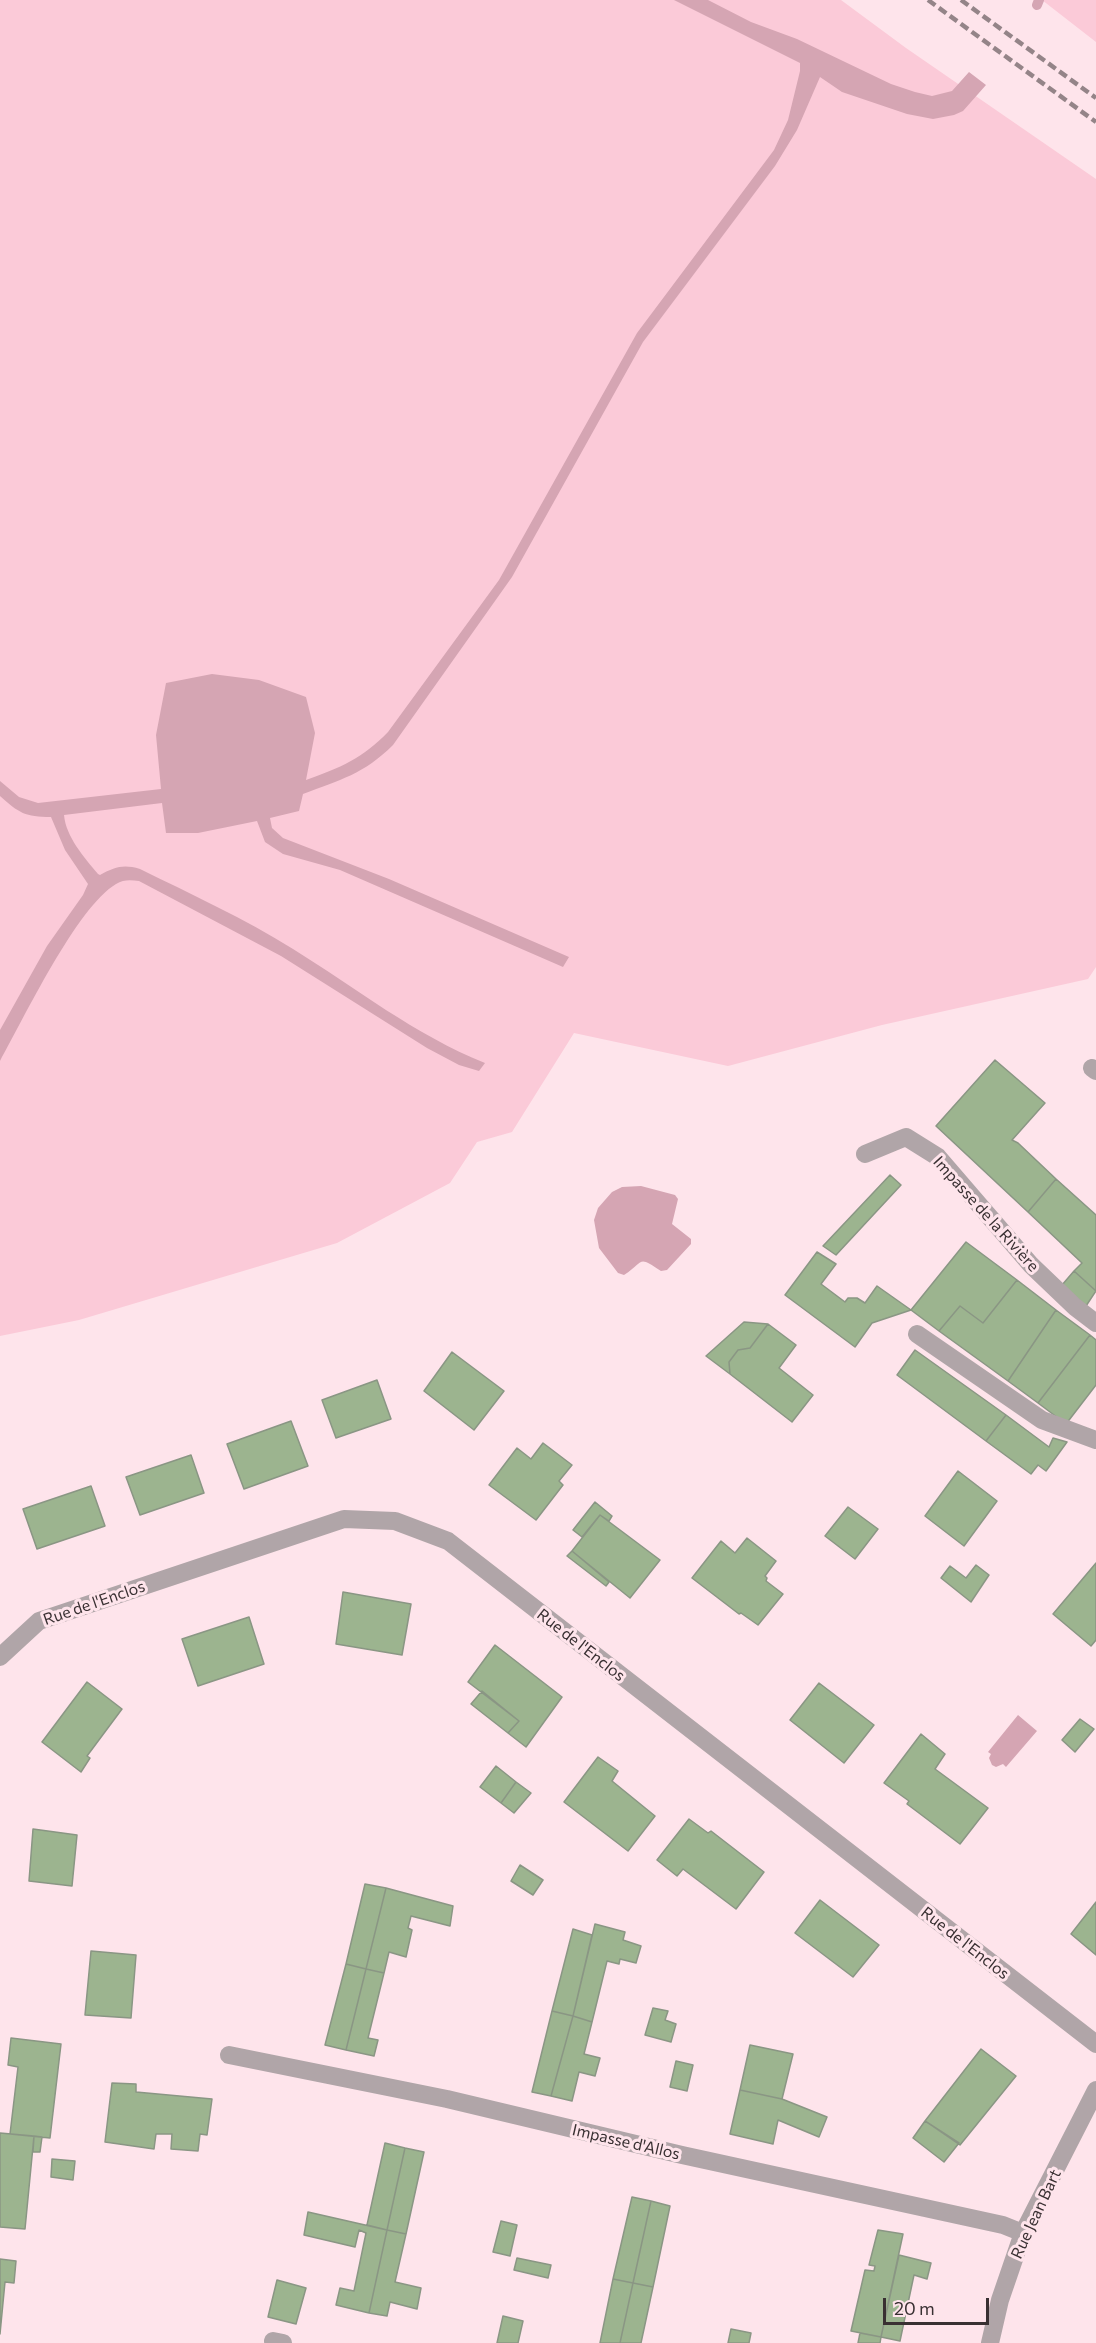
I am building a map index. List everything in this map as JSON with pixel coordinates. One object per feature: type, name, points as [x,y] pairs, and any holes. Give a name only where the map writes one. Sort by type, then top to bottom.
[{"type":"street","name":"Impasse de la Rivière","points":[[865,1154],[906,1137],[938,1157],[1031,1265],[1096,1323]]},
{"type":"street","points":[[917,1334],[1042,1420],[1096,1440]]},
{"type":"street","name":"Rue de l'Enclos","points":[[0,1657],[39,1621],[344,1520],[395,1521],[448,1541],[1096,2044]]},
{"type":"street","name":"Impasse d'Allos","points":[[229,2055],[447,2099],[671,2152],[1003,2225],[1023,2233]]},
{"type":"street","name":"Rue Jean Bart","points":[[990,2343],[1000,2300],[1023,2233],[1096,2090]]},
{"type":"shaded area","points":[[0,0],[841,0],[906,48],[1096,179],[1096,967],[1088,979],[882,1025],[728,1066],[574,1033],[512,1132],[477,1142],[450,1183],[337,1243],[79,1320],[0,1336]]},
{"type":"shaded area","points":[[674,0],[708,0],[751,22],[797,39],[891,84],[915,92],[932,96],[952,91],[969,72],[986,85],[963,111],[933,119],[907,114],[842,92],[820,77],[797,130],[775,166],[643,342],[512,577],[393,745],[362,770],[303,794],[299,811],[270,818],[272,828],[283,838],[389,879],[569,957],[563,967],[340,870],[283,854],[265,842],[257,821],[198,833],[166,833],[162,803],[64,815],[72,839],[98,874],[119,867],[134,867],[179,888],[275,938],[434,1039],[485,1063],[479,1071],[459,1065],[427,1048],[281,956],[139,881],[130,880],[116,884],[101,896],[85,915],[52,965],[0,1061],[0,1030],[47,946],[83,895],[88,884],[65,850],[51,817],[28,815],[12,806],[0,796],[0,781],[19,797],[38,803],[161,789],[156,735],[166,683],[212,674],[259,680],[306,697],[315,733],[306,780],[340,766],[379,741],[388,732],[499,580],[637,333],[774,150],[788,120],[800,63]]},
{"type":"shaded area","points":[[1042,0],[1096,0],[1096,42]]},
{"type":"shaded area","points":[[641,1186],[675,1195],[678,1199],[672,1224],[691,1239],[691,1244],[667,1270],[661,1271],[648,1263],[641,1262],[624,1275],[618,1273],[599,1248],[594,1220],[598,1208],[612,1192],[622,1187]]},
{"type":"shaded area","points":[[1018,1715],[1037,1731],[1006,1767],[1003,1764],[996,1767],[992,1765],[989,1758],[991,1754],[988,1752]]},
{"type":"building","points":[[995,1060],[1045,1103],[1012,1140],[1056,1179],[1028,1212],[936,1126]]},
{"type":"building","points":[[890,1175],[901,1185],[836,1255],[823,1246]]},
{"type":"building","points":[[1056,1179],[1096,1215],[1096,1291],[1074,1271],[1082,1263],[1028,1212]]},
{"type":"building","points":[[966,1242],[1017,1280],[983,1323],[960,1306],[939,1331],[911,1310]]},
{"type":"building","points":[[817,1252],[836,1264],[821,1284],[845,1302],[848,1298],[857,1298],[865,1303],[877,1286],[911,1310],[872,1323],[855,1347],[785,1295]]},
{"type":"building","points":[[1074,1271],[1096,1291],[1086,1306],[1062,1285]]},
{"type":"building","points":[[1017,1280],[1056,1310],[1008,1381],[939,1331],[960,1306],[983,1323]]},
{"type":"building","points":[[1056,1310],[1090,1335],[1038,1403],[1008,1381]]},
{"type":"building","points":[[744,1322],[768,1324],[750,1348],[738,1350],[729,1362],[730,1374],[706,1356]]},
{"type":"building","points":[[768,1324],[796,1345],[779,1368],[813,1395],[792,1422],[730,1374],[729,1362],[738,1350],[750,1348]]},
{"type":"building","points":[[1090,1335],[1096,1340],[1096,1385],[1066,1424],[1038,1403]]},
{"type":"building","points":[[915,1350],[1006,1415],[986,1441],[897,1375]]},
{"type":"building","points":[[452,1352],[504,1391],[474,1430],[424,1391]]},
{"type":"building","points":[[377,1380],[391,1419],[336,1438],[322,1400]]},
{"type":"building","points":[[1006,1415],[1049,1447],[1053,1438],[1067,1442],[1046,1471],[1038,1465],[1031,1474],[986,1441]]},
{"type":"building","points":[[291,1421],[308,1466],[244,1489],[227,1444]]},
{"type":"building","points":[[543,1443],[572,1465],[559,1481],[563,1485],[536,1520],[489,1485],[517,1448],[531,1459]]},
{"type":"building","points":[[191,1455],[204,1493],[140,1515],[126,1477]]},
{"type":"building","points":[[958,1471],[997,1501],[964,1546],[925,1516]]},
{"type":"building","points":[[91,1486],[105,1526],[37,1549],[23,1509]]},
{"type":"building","points":[[595,1502],[612,1516],[609,1521],[600,1515],[582,1537],[573,1530]]},
{"type":"building","points":[[848,1507],[878,1529],[855,1559],[825,1536]]},
{"type":"building","points":[[600,1515],[660,1560],[630,1598],[572,1551]]},
{"type":"building","points":[[747,1538],[776,1561],[765,1576],[766,1581],[783,1594],[758,1625],[741,1613],[739,1614],[692,1578],[721,1541],[735,1553]]},
{"type":"building","points":[[572,1551],[609,1582],[606,1586],[567,1556]]},
{"type":"building","points":[[1096,1563],[1096,1640],[1091,1646],[1053,1614]]},
{"type":"building","points":[[976,1565],[989,1575],[971,1602],[941,1578],[950,1566],[966,1578]]},
{"type":"building","points":[[343,1592],[411,1604],[402,1655],[336,1644]]},
{"type":"building","points":[[249,1617],[264,1664],[198,1686],[182,1639]]},
{"type":"building","points":[[495,1645],[562,1697],[526,1747],[508,1733],[519,1721],[468,1682]]},
{"type":"building","points":[[87,1682],[122,1709],[87,1756],[90,1758],[81,1772],[42,1742]]},
{"type":"building","points":[[819,1683],[874,1725],[844,1763],[790,1720]]},
{"type":"building","points":[[482,1691],[519,1721],[508,1733],[471,1704]]},
{"type":"building","points":[[1080,1719],[1094,1729],[1075,1752],[1062,1740]]},
{"type":"building","points":[[921,1734],[945,1754],[935,1769],[988,1808],[960,1844],[907,1804],[909,1801],[884,1783]]},
{"type":"building","points":[[598,1757],[618,1771],[612,1781],[655,1816],[628,1851],[564,1802]]},
{"type":"building","points":[[496,1766],[516,1782],[501,1803],[480,1787]]},
{"type":"building","points":[[516,1782],[531,1793],[514,1813],[501,1803]]},
{"type":"building","points":[[689,1819],[708,1833],[711,1831],[764,1872],[736,1909],[683,1869],[677,1876],[657,1860]]},
{"type":"building","points":[[33,1829],[77,1835],[72,1886],[29,1881]]},
{"type":"building","points":[[520,1865],[543,1880],[533,1895],[511,1881]]},
{"type":"building","points":[[365,1884],[386,1888],[366,1969],[346,1964]]},
{"type":"building","points":[[386,1888],[453,1906],[450,1926],[411,1916],[408,1928],[412,1930],[406,1957],[389,1952],[384,1973],[366,1969]]},
{"type":"building","points":[[820,1900],[879,1945],[853,1977],[795,1933]]},
{"type":"building","points":[[1096,1902],[1096,1955],[1071,1934]]},
{"type":"building","points":[[595,1924],[625,1932],[623,1940],[641,1946],[636,1963],[620,1959],[619,1964],[607,1961],[592,2022],[573,2016]]},
{"type":"building","points":[[573,1929],[592,1935],[573,2016],[552,2011]]},
{"type":"building","points":[[91,1951],[136,1955],[131,2018],[85,2015]]},
{"type":"building","points":[[346,1964],[366,1969],[346,2050],[325,2045]]},
{"type":"building","points":[[366,1969],[384,1973],[368,2038],[378,2040],[374,2056],[346,2050]]},
{"type":"building","points":[[653,2008],[668,2011],[665,2020],[676,2024],[671,2042],[645,2035]]},
{"type":"building","points":[[552,2011],[573,2016],[551,2096],[532,2092]]},
{"type":"building","points":[[573,2016],[592,2022],[584,2054],[600,2058],[595,2076],[579,2072],[572,2101],[551,2096]]},
{"type":"building","points":[[11,2038],[61,2044],[50,2138],[10,2134],[18,2067],[8,2065]]},
{"type":"building","points":[[750,2045],[793,2054],[782,2099],[740,2090]]},
{"type":"building","points":[[981,2049],[1016,2076],[960,2145],[925,2121]]},
{"type":"building","points":[[676,2061],[693,2065],[687,2091],[670,2087]]},
{"type":"building","points":[[112,2083],[136,2084],[136,2092],[212,2099],[207,2135],[200,2134],[198,2151],[171,2149],[172,2134],[156,2134],[154,2149],[105,2142]]},
{"type":"building","points":[[740,2090],[782,2099],[827,2117],[819,2137],[778,2120],[773,2144],[730,2134]]},
{"type":"building","points":[[925,2121],[959,2143],[944,2162],[913,2138]]},
{"type":"building","points":[[0,2133],[34,2136],[25,2229],[0,2227]]},
{"type":"building","points":[[34,2136],[42,2137],[40,2152],[33,2152]]},
{"type":"building","points":[[385,2143],[405,2148],[387,2230],[367,2225]]},
{"type":"building","points":[[405,2148],[424,2152],[406,2234],[387,2230]]},
{"type":"building","points":[[52,2159],[75,2161],[73,2180],[51,2177]]},
{"type":"building","points":[[632,2197],[651,2201],[633,2283],[613,2279]]},
{"type":"building","points":[[651,2201],[670,2206],[653,2287],[633,2283]]},
{"type":"building","points":[[308,2212],[387,2230],[369,2313],[336,2305],[340,2288],[354,2291],[366,2233],[359,2230],[355,2247],[304,2235]]},
{"type":"building","points":[[501,2221],[517,2225],[510,2256],[493,2252]]},
{"type":"building","points":[[387,2230],[406,2234],[395,2282],[421,2288],[417,2309],[390,2302],[387,2316],[369,2313]]},
{"type":"building","points":[[878,2230],[903,2234],[881,2337],[851,2331],[865,2270],[874,2271],[875,2266],[869,2265]]},
{"type":"building","points":[[899,2255],[931,2263],[927,2279],[914,2275],[900,2341],[881,2337]]},
{"type":"building","points":[[517,2258],[551,2265],[548,2278],[514,2270]]},
{"type":"building","points":[[0,2259],[16,2261],[14,2283],[5,2282],[0,2334]]},
{"type":"building","points":[[613,2279],[633,2283],[620,2343],[600,2343]]},
{"type":"building","points":[[277,2280],[306,2288],[296,2324],[268,2317]]},
{"type":"building","points":[[633,2283],[653,2287],[641,2343],[620,2343]]},
{"type":"building","points":[[503,2316],[523,2321],[518,2343],[497,2343]]},
{"type":"building","points":[[731,2329],[751,2333],[749,2343],[728,2343]]},
{"type":"building","points":[[860,2333],[881,2337],[880,2343],[858,2343]]},
{"type":"waterway","points":[[1037,5],[1039,0]]},
{"type":"railway","points":[[928,0],[1096,122]]},
{"type":"railway","points":[[961,0],[1096,98]]}]
